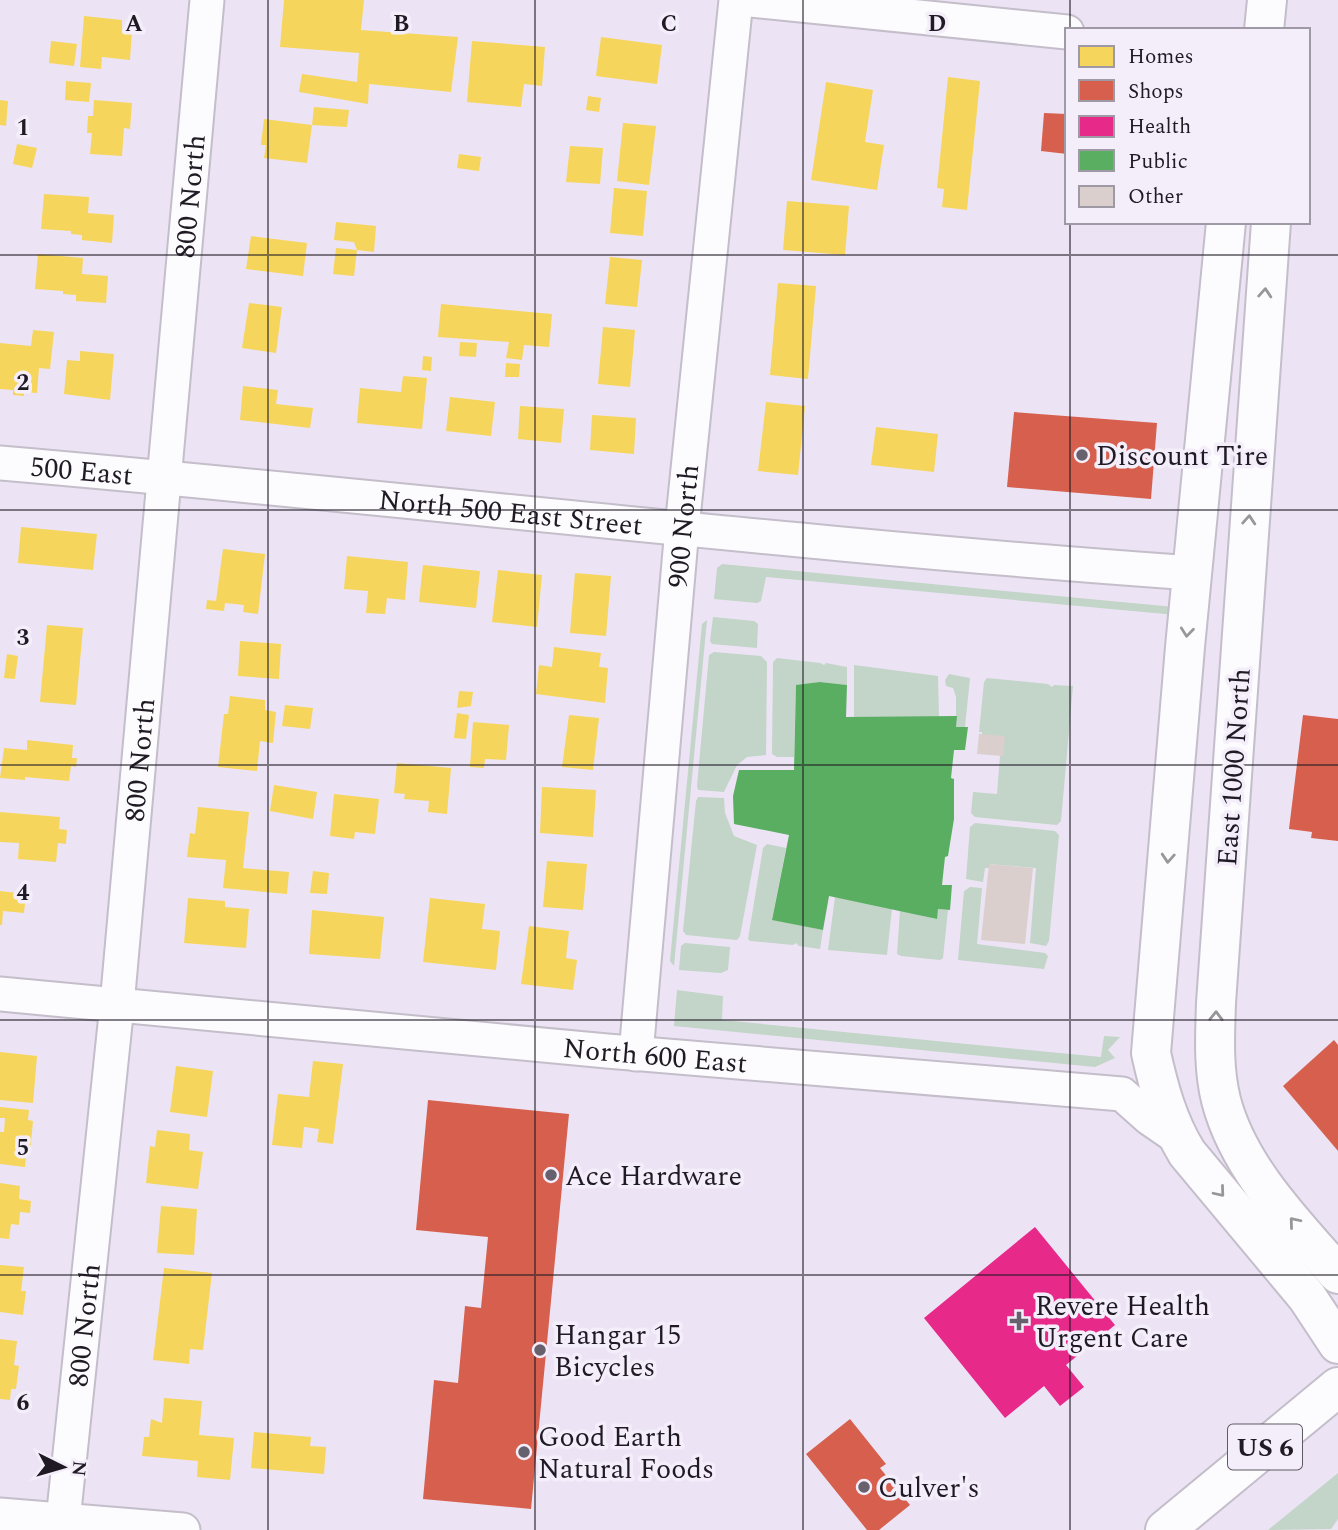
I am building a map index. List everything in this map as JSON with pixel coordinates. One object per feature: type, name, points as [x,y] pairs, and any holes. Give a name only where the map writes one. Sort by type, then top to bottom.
[{"type":"main road","points":[[1264,28],[1267,0]]},
{"type":"main road","name":"East 1000 North","points":[[1226,224],[1151,1053],[1161,1098],[1187,1153],[1307,1297],[1338,1344]]},
{"type":"main road","name":"East 1000 North","points":[[1271,224],[1216,1003],[1217,1075],[1227,1117],[1246,1158],[1266,1189],[1338,1274]]},
{"type":"main road","points":[[1213,369],[1224,386],[1231,409],[1223,542],[1230,562],[1245,571]]},
{"type":"main road","points":[[1193,573],[1213,585],[1222,598],[1216,701],[1222,755],[1232,781]]},
{"type":"main road","name":"US 6","points":[[1165,1530],[1338,1387]]},
{"type":"street","name":"800 North","points":[[62,1524],[117,1005],[207,0]]},
{"type":"street","name":"900 North","points":[[636,1054],[681,528],[736,0]]},
{"type":"street","points":[[751,0],[1065,32]]},
{"type":"street","name":"500 East","points":[[0,463],[163,476]]},
{"type":"street","name":"North 500 East Street","points":[[163,476],[681,528],[1193,573]]},
{"type":"street","name":"North 600 East","points":[[0,994],[636,1054],[1122,1094]]},
{"type":"street","points":[[1151,1053],[1134,1073],[1122,1094],[1149,1118],[1178,1138]]},
{"type":"street","points":[[0,1514],[62,1524],[183,1530]]},
{"type":"green space","points":[[722,564],[1174,607],[1176,615],[766,577],[761,601],[757,603],[714,599],[717,568]]},
{"type":"green space","points":[[713,617],[754,621],[758,624],[757,648],[712,644],[710,641]]},
{"type":"green space","points":[[707,620],[674,966],[670,961],[702,624]]},
{"type":"green space","points":[[714,652],[761,656],[767,662],[766,755],[747,757],[737,765],[724,792],[698,790],[697,786],[709,655]]},
{"type":"green space","points":[[777,658],[847,667],[847,685],[820,682],[796,686],[794,757],[777,757],[772,754],[773,662]]},
{"type":"green space","points":[[854,665],[938,676],[939,717],[854,717]]},
{"type":"green space","points":[[949,674],[970,678],[965,727],[956,727],[956,697],[953,688],[946,686],[945,680]]},
{"type":"green space","points":[[987,678],[1048,684],[1052,687],[1073,686],[1061,821],[1057,825],[975,817],[971,813],[973,792],[997,794],[1000,756],[1003,755],[1004,737],[982,735],[982,732],[979,732],[984,682]]},
{"type":"green space","points":[[698,797],[724,798],[725,813],[734,836],[757,845],[740,936],[737,940],[686,935],[683,931]]},
{"type":"green space","points":[[975,823],[1055,831],[1059,835],[1049,941],[1046,946],[1030,943],[1036,868],[989,864],[989,868],[985,868],[983,882],[966,879],[970,827]]},
{"type":"green space","points":[[767,844],[786,848],[772,919],[823,930],[820,949],[799,946],[796,943],[793,945],[748,939],[763,848]]},
{"type":"green space","points":[[970,887],[982,888],[977,944],[1045,953],[1048,956],[1044,969],[958,960],[964,891]]},
{"type":"green space","points":[[835,897],[892,908],[887,955],[828,950]]},
{"type":"green space","points":[[938,909],[948,910],[943,958],[940,960],[897,954],[900,910],[936,919]]},
{"type":"green space","points":[[685,943],[730,947],[728,970],[721,973],[679,970],[681,946]]},
{"type":"green space","points":[[677,990],[723,996],[722,1020],[1101,1057],[1104,1036],[1120,1037],[1108,1050],[1115,1058],[1095,1067],[674,1026]]},
{"type":"green space","points":[[1338,1473],[1338,1519],[1331,1529],[1268,1530]]},
{"type":"building: Homes","points":[[284,0],[364,0],[361,30],[458,37],[451,92],[369,84],[368,104],[299,92],[302,74],[357,82],[359,53],[280,47]]},
{"type":"building: Homes","points":[[84,16],[122,20],[122,29],[132,30],[130,60],[102,57],[101,69],[80,67]]},
{"type":"building: Homes","points":[[601,37],[662,45],[657,84],[596,76]]},
{"type":"building: Homes","points":[[51,41],[77,44],[74,66],[49,63]]},
{"type":"building: Homes","points":[[472,41],[545,47],[542,86],[524,84],[521,107],[467,102]]},
{"type":"building: Homes","points":[[948,77],[980,81],[967,210],[942,207],[944,189],[937,188]]},
{"type":"building: Homes","points":[[66,81],[91,83],[89,102],[65,100]]},
{"type":"building: Homes","points":[[826,82],[873,90],[865,142],[884,145],[877,190],[811,180]]},
{"type":"building: Homes","points":[[588,96],[601,98],[599,112],[586,110]]},
{"type":"building: Homes","points":[[0,100],[8,101],[6,126],[0,125]]},
{"type":"building: Homes","points":[[94,100],[132,103],[130,129],[124,128],[122,156],[90,154],[92,133],[87,133],[88,116],[93,116]]},
{"type":"building: Homes","points":[[314,107],[349,110],[347,127],[312,125]]},
{"type":"building: Homes","points":[[264,119],[312,125],[307,163],[264,158],[266,145],[261,145]]},
{"type":"building: Homes","points":[[623,123],[656,126],[649,185],[617,181]]},
{"type":"building: Homes","points":[[17,144],[37,148],[32,168],[13,164]]},
{"type":"building: Homes","points":[[570,146],[603,148],[600,184],[566,182]]},
{"type":"building: Homes","points":[[459,154],[481,157],[479,171],[457,168]]},
{"type":"building: Homes","points":[[614,188],[647,191],[643,236],[610,233]]},
{"type":"building: Homes","points":[[44,194],[89,197],[88,213],[114,215],[112,243],[82,240],[82,235],[71,234],[71,231],[41,229]]},
{"type":"building: Homes","points":[[787,201],[849,206],[845,255],[783,250]]},
{"type":"building: Homes","points":[[336,222],[376,226],[374,252],[357,250],[354,242],[334,240]]},
{"type":"building: Homes","points":[[251,236],[307,243],[303,276],[246,269]]},
{"type":"building: Homes","points":[[336,248],[357,250],[354,276],[333,274]]},
{"type":"building: Homes","points":[[38,254],[83,258],[82,274],[108,276],[106,303],[76,301],[76,295],[63,294],[63,291],[35,289]]},
{"type":"building: Homes","points":[[610,257],[642,260],[637,307],[605,304]]},
{"type":"building: Homes","points":[[778,283],[816,286],[808,379],[770,375]]},
{"type":"building: Homes","points":[[249,303],[282,307],[276,353],[242,348]]},
{"type":"building: Homes","points":[[441,304],[552,314],[549,347],[524,345],[522,360],[506,358],[509,342],[438,337]]},
{"type":"building: Homes","points":[[603,327],[635,330],[630,387],[598,384]]},
{"type":"building: Homes","points":[[33,330],[54,332],[50,369],[39,368],[37,393],[13,395],[13,390],[0,389],[0,343],[31,346]]},
{"type":"building: Homes","points":[[460,342],[477,343],[476,357],[459,356]]},
{"type":"building: Homes","points":[[80,351],[114,354],[110,400],[64,394],[67,360],[80,361]]},
{"type":"building: Homes","points":[[423,356],[432,357],[431,371],[422,370]]},
{"type":"building: Homes","points":[[506,363],[520,364],[519,377],[505,377]]},
{"type":"building: Homes","points":[[403,376],[427,378],[422,429],[357,423],[360,388],[401,392]]},
{"type":"building: Homes","points":[[243,386],[278,390],[276,404],[313,408],[310,428],[240,420]]},
{"type":"building: Homes","points":[[450,397],[495,402],[491,436],[446,431]]},
{"type":"building: Homes","points":[[766,402],[805,406],[798,475],[758,471]]},
{"type":"building: Homes","points":[[520,406],[564,409],[561,443],[518,439]]},
{"type":"building: Homes","points":[[592,415],[636,418],[634,454],[590,450]]},
{"type":"building: Homes","points":[[876,427],[938,434],[934,472],[871,465]]},
{"type":"building: Homes","points":[[21,527],[97,534],[93,570],[18,563]]},
{"type":"building: Homes","points":[[223,549],[265,554],[258,614],[243,612],[244,605],[225,603],[224,611],[206,609],[207,600],[216,601]]},
{"type":"building: Homes","points":[[347,556],[408,562],[405,600],[387,598],[385,614],[366,613],[368,591],[344,589]]},
{"type":"building: Homes","points":[[423,565],[480,571],[476,608],[419,602]]},
{"type":"building: Homes","points":[[498,570],[542,575],[537,627],[492,622]]},
{"type":"building: Homes","points":[[575,573],[611,576],[606,636],[570,633]]},
{"type":"building: Homes","points":[[47,625],[83,628],[76,705],[40,702]]},
{"type":"building: Homes","points":[[240,641],[281,644],[279,679],[238,676]]},
{"type":"building: Homes","points":[[554,647],[601,653],[599,667],[608,668],[605,703],[536,694],[539,665],[552,667]]},
{"type":"building: Homes","points":[[7,654],[18,656],[15,679],[4,678]]},
{"type":"building: Homes","points":[[459,691],[473,692],[471,706],[457,708]]},
{"type":"building: Homes","points":[[230,696],[265,700],[265,710],[276,712],[273,743],[260,741],[257,771],[218,767],[224,714],[228,714]]},
{"type":"building: Homes","points":[[285,705],[313,708],[310,729],[282,726]]},
{"type":"building: Homes","points":[[457,713],[469,715],[466,739],[454,738]]},
{"type":"building: Homes","points":[[569,715],[599,718],[593,770],[562,767]]},
{"type":"building: Homes","points":[[473,722],[509,725],[506,760],[485,759],[484,768],[470,767]]},
{"type":"building: Homes","points":[[27,740],[73,745],[72,758],[77,758],[76,767],[71,766],[69,781],[0,778],[4,748],[27,750]]},
{"type":"building: Homes","points":[[397,763],[451,768],[447,814],[428,812],[429,801],[404,799],[405,794],[394,793]]},
{"type":"building: Homes","points":[[274,785],[317,792],[313,819],[270,811]]},
{"type":"building: Homes","points":[[542,787],[596,790],[593,837],[540,833]]},
{"type":"building: Homes","points":[[334,794],[379,799],[375,834],[355,832],[354,839],[330,836]]},
{"type":"building: Homes","points":[[198,807],[249,812],[243,868],[289,872],[287,894],[223,888],[226,860],[187,857],[190,833],[195,834]]},
{"type":"building: Homes","points":[[0,812],[60,817],[59,829],[67,830],[66,844],[58,843],[56,862],[18,859],[19,843],[0,842]]},
{"type":"building: Homes","points":[[547,861],[587,864],[583,910],[543,907]]},
{"type":"building: Homes","points":[[313,871],[329,873],[327,894],[310,893]]},
{"type":"building: Homes","points":[[0,891],[26,894],[24,913],[3,911],[2,925],[0,925]]},
{"type":"building: Homes","points":[[188,898],[225,901],[225,907],[249,909],[246,948],[184,943]]},
{"type":"building: Homes","points":[[430,898],[485,904],[482,929],[500,931],[496,970],[423,962]]},
{"type":"building: Homes","points":[[312,910],[384,917],[380,959],[309,954]]},
{"type":"building: Homes","points":[[529,926],[569,931],[566,958],[577,960],[573,990],[521,984]]},
{"type":"building: Homes","points":[[0,1052],[37,1056],[33,1103],[0,1100]]},
{"type":"building: Homes","points":[[313,1061],[343,1064],[333,1144],[317,1142],[319,1129],[304,1127],[302,1148],[272,1145],[278,1094],[309,1097]]},
{"type":"building: Homes","points":[[176,1066],[213,1071],[207,1117],[170,1112]]},
{"type":"building: Homes","points":[[0,1107],[29,1110],[28,1120],[33,1121],[30,1154],[26,1154],[25,1167],[0,1164],[0,1132],[4,1132],[5,1118],[0,1118]]},
{"type":"building: Homes","points":[[157,1130],[190,1134],[189,1150],[203,1152],[198,1189],[146,1183],[150,1146],[155,1147]]},
{"type":"building: Homes","points":[[0,1183],[20,1186],[19,1199],[31,1201],[30,1213],[20,1212],[19,1225],[11,1224],[9,1239],[0,1238]]},
{"type":"building: Homes","points":[[161,1206],[197,1209],[194,1255],[157,1253]]},
{"type":"building: Homes","points":[[0,1265],[24,1267],[21,1291],[26,1291],[23,1315],[0,1312]]},
{"type":"building: Homes","points":[[164,1268],[212,1273],[203,1350],[190,1349],[189,1364],[153,1360]]},
{"type":"building: Homes","points":[[0,1339],[17,1341],[14,1365],[19,1366],[16,1389],[11,1389],[10,1400],[0,1399]]},
{"type":"building: Homes","points":[[164,1398],[202,1401],[199,1435],[234,1438],[230,1480],[197,1477],[198,1461],[142,1456],[144,1437],[149,1437],[151,1419],[162,1423]]},
{"type":"building: Homes","points":[[254,1432],[311,1437],[310,1446],[326,1447],[324,1474],[251,1468]]},
{"type":"building: Shops","points":[[1044,113],[1065,114],[1065,154],[1041,151]]},
{"type":"building: Shops","name":"Discount Tire","points":[[1014,412],[1157,423],[1151,499],[1007,487]]},
{"type":"building: Shops","points":[[1303,715],[1338,719],[1338,841],[1311,838],[1312,832],[1289,829]]},
{"type":"building: Shops","points":[[1334,1040],[1338,1045],[1338,1151],[1283,1086]]},
{"type":"building: Shops","points":[[428,1100],[569,1114],[531,1509],[423,1499],[434,1380],[458,1383],[465,1306],[481,1308],[488,1237],[416,1230]]},
{"type":"building: Shops","name":"Culver's","points":[[850,1419],[886,1464],[880,1468],[910,1505],[879,1530],[867,1530],[806,1454]]},
{"type":"building: Health","name":"Revere Health Urgent Care","points":[[1035,1227],[1115,1325],[1066,1365],[1084,1387],[1060,1406],[1044,1386],[1005,1418],[924,1318]]},
{"type":"building: Public","points":[[820,682],[847,685],[846,717],[957,716],[956,727],[968,727],[965,750],[954,750],[951,778],[954,779],[954,819],[942,885],[952,885],[950,910],[938,909],[937,919],[829,896],[823,930],[772,920],[789,835],[734,824],[733,796],[739,770],[794,770],[796,685]]},
{"type":"building: Other","points":[[979,734],[1005,736],[1003,756],[977,754]]},
{"type":"building: Other","points":[[989,864],[1033,868],[1025,944],[981,940]]},
{"type":"place","name":"Discount Tire","points":[[1082,455]]},
{"type":"place","name":"Ace Hardware","points":[[551,1175]]},
{"type":"place","name":"Revere Health Urgent Care","points":[[1019,1321]]},
{"type":"place","name":"Hangar 15 Bicycles","points":[[540,1350]]},
{"type":"place","name":"Good Earth Natural Foods","points":[[524,1452]]},
{"type":"place","name":"Culver's","points":[[864,1487]]}]
